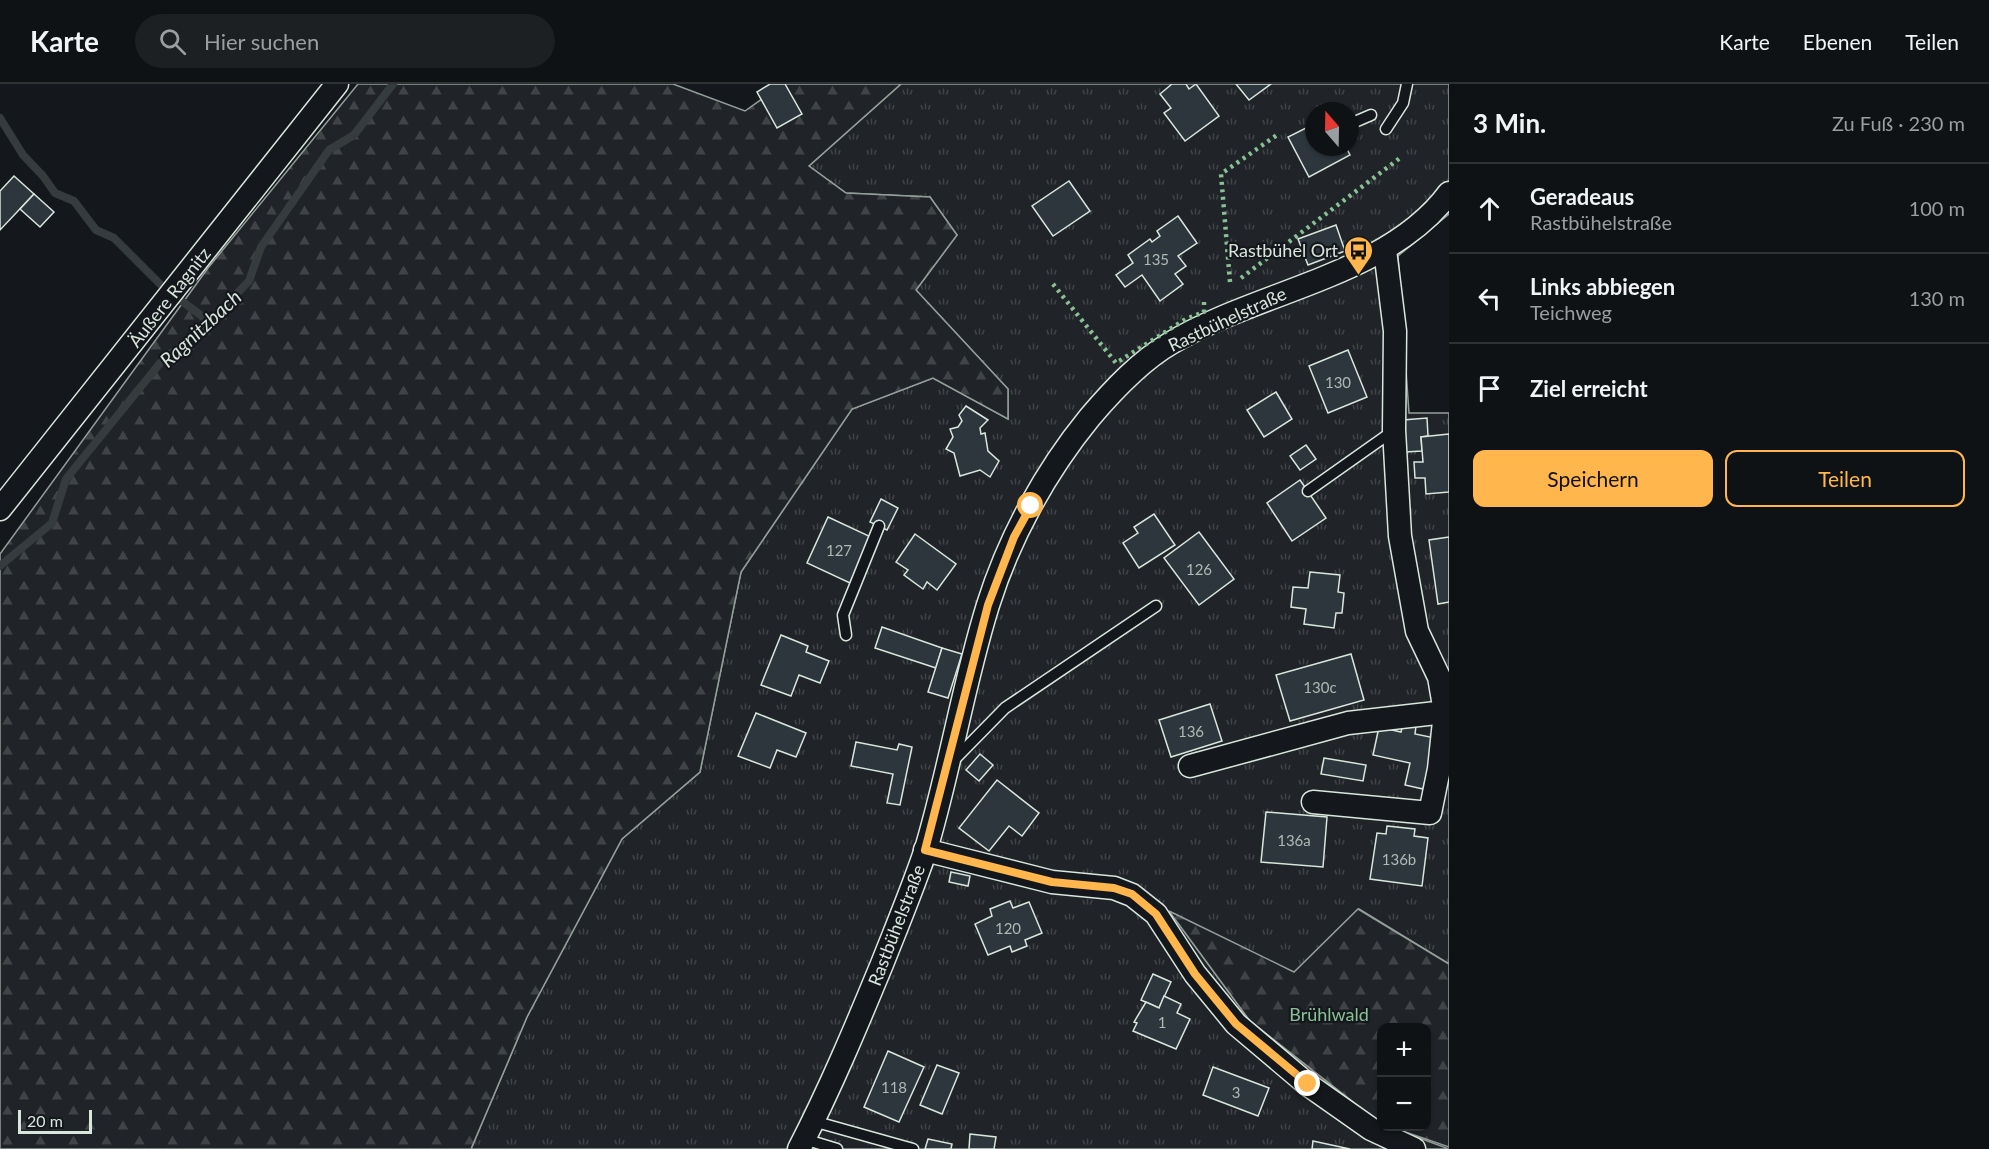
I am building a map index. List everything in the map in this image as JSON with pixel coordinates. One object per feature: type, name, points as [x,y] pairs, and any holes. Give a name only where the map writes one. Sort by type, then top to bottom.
[{"type":"street","name":"Äußere Ragnitz","points":[[0,509],[337,84]]},
{"type":"street","name":"Rastbühelstraße","points":[[805,1136],[844,1058],[925,850],[988,605],[1014,537],[1051,471],[1091,416],[1137,368],[1171,343],[1234,312],[1385,250],[1419,225],[1439,207],[1449,193]]},
{"type":"street","points":[[1314,802],[1430,813],[1439,769],[1445,712],[1439,677],[1417,630],[1400,536],[1394,430],[1395,331],[1385,250]]},
{"type":"street","points":[[1190,766],[1348,723],[1445,712]]},
{"type":"street","points":[[925,850],[1052,882],[1114,888],[1132,894],[1156,914],[1195,974],[1236,1024],[1308,1084],[1371,1129],[1414,1149]]},
{"type":"lane","points":[[1386,129],[1403,103],[1407,84]]},
{"type":"lane","points":[[1359,120],[1371,115]]},
{"type":"lane","points":[[1308,491],[1394,430]]},
{"type":"lane","points":[[846,635],[843,615],[879,526]]},
{"type":"lane","points":[[948,765],[1005,708],[1156,606]]},
{"type":"lane","points":[[805,1136],[837,1149]]},
{"type":"lane","points":[[805,1136],[913,1149]]},
{"type":"green space","points":[[358,84],[673,84],[745,111],[783,84],[901,84],[809,166],[846,193],[930,197],[957,235],[916,290],[1008,389],[1008,419],[933,378],[852,409],[741,572],[700,772],[622,839],[527,1017],[471,1149],[0,1149],[0,554],[208,268]]},
{"type":"green space","points":[[901,84],[1449,84],[1449,214],[1398,256],[1409,413],[1449,413],[1449,964],[1359,909],[1294,973],[1170,912],[1250,1021],[1377,1121],[1377,1131],[1401,1131],[1449,1149],[811,1149],[849,1070],[941,846],[918,841],[840,1041],[791,1149],[471,1149],[527,1017],[622,839],[700,772],[741,572],[852,409],[933,378],[1008,419],[1008,389],[916,290],[957,235],[930,197],[846,193],[809,166]]},
{"type":"green space","name":"Brühlwald","points":[[1358,909],[1449,964],[1449,1147],[1403,1131],[1431,1131],[1431,1023],[1377,1023],[1377,1121],[1250,1021],[1169,911],[1294,972]]},
{"type":"building","points":[[770,84],[785,84],[802,114],[777,128],[757,92]]},
{"type":"building","points":[[1172,84],[1186,84],[1189,89],[1196,84],[1219,116],[1185,141],[1164,113],[1171,108],[1160,94]]},
{"type":"building","points":[[1236,84],[1271,84],[1249,100]]},
{"type":"building","points":[[1305,128],[1305,156],[1348,156],[1309,177],[1288,137]]},
{"type":"building","points":[[14,176],[34,194],[0,230],[0,191]]},
{"type":"building","points":[[1069,181],[1090,211],[1053,236],[1032,206]]},
{"type":"building","points":[[34,194],[54,212],[40,227],[20,209]]},
{"type":"building","points":[[1178,216],[1197,243],[1178,256],[1186,266],[1175,274],[1183,284],[1160,301],[1142,275],[1125,287],[1116,275],[1133,263],[1128,255],[1150,239],[1152,242],[1160,236],[1157,231]]},
{"type":"building","points":[[1336,225],[1345,251],[1308,265],[1298,239]]},
{"type":"building","points":[[1348,350],[1367,397],[1328,413],[1309,366]]},
{"type":"building","points":[[1276,392],[1292,419],[1264,437],[1247,410]]},
{"type":"building","points":[[966,406],[988,420],[980,428],[981,434],[985,433],[988,451],[999,461],[990,477],[980,470],[960,476],[954,453],[946,449],[953,437],[950,429],[958,427],[962,421],[959,415]]},
{"type":"building","points":[[1427,418],[1428,436],[1421,437],[1422,451],[1405,452],[1403,420]]},
{"type":"building","points":[[1449,434],[1449,492],[1426,494],[1425,478],[1415,478],[1414,462],[1423,462],[1421,437]]},
{"type":"building","points":[[1306,445],[1316,459],[1300,470],[1290,456]]},
{"type":"building","points":[[1300,480],[1326,518],[1292,541],[1267,503]]},
{"type":"building","points":[[881,499],[898,508],[887,530],[870,522]]},
{"type":"building","points":[[1154,514],[1175,545],[1139,568],[1123,543],[1138,533],[1134,527]]},
{"type":"building","points":[[828,517],[871,537],[850,583],[807,563]]},
{"type":"building","points":[[1199,532],[1234,579],[1199,605],[1164,558]]},
{"type":"building","points":[[915,534],[956,564],[937,590],[927,582],[923,589],[904,575],[908,570],[896,562]]},
{"type":"building","points":[[1449,537],[1449,602],[1438,604],[1429,540]]},
{"type":"building","points":[[1310,572],[1340,575],[1338,592],[1344,593],[1342,613],[1336,613],[1334,628],[1304,624],[1306,609],[1291,607],[1293,587],[1308,588]]},
{"type":"building","points":[[882,627],[942,648],[936,668],[875,648]]},
{"type":"building","points":[[781,635],[808,646],[806,652],[829,661],[820,683],[799,675],[791,696],[761,685]]},
{"type":"building","points":[[942,648],[962,654],[948,698],[928,692]]},
{"type":"building","points":[[1351,654],[1364,700],[1290,721],[1276,675]]},
{"type":"building","points":[[1210,704],[1222,741],[1171,757],[1159,720]]},
{"type":"building","points":[[756,713],[806,733],[796,757],[777,750],[770,768],[738,756]]},
{"type":"building","points":[[1403,723],[1416,726],[1415,734],[1435,738],[1423,789],[1405,785],[1410,763],[1373,755],[1379,727],[1401,732]]},
{"type":"building","points":[[856,742],[897,750],[899,744],[912,747],[900,805],[887,803],[893,774],[851,766]]},
{"type":"building","points":[[980,754],[993,765],[979,781],[966,770]]},
{"type":"building","points":[[1324,758],[1366,765],[1363,781],[1321,774]]},
{"type":"building","points":[[997,780],[1039,813],[1022,836],[1009,826],[989,851],[959,828]]},
{"type":"building","points":[[1266,812],[1327,817],[1323,867],[1261,862]]},
{"type":"building","points":[[1387,826],[1415,829],[1414,836],[1428,838],[1422,886],[1370,879],[1377,833],[1386,834]]},
{"type":"building","points":[[951,872],[970,876],[968,886],[949,882]]},
{"type":"building","points":[[1010,901],[1013,908],[1029,902],[1042,933],[1025,940],[1027,946],[1012,952],[1010,946],[988,955],[975,924],[992,916],[990,909]]},
{"type":"building","points":[[1153,974],[1171,982],[1159,1008],[1141,1000]]},
{"type":"building","points":[[1164,996],[1181,1004],[1177,1013],[1190,1019],[1176,1049],[1133,1031],[1137,1023],[1134,1022],[1146,1002],[1159,1008]]},
{"type":"building","points":[[888,1051],[924,1067],[899,1122],[864,1107]]},
{"type":"building","points":[[937,1065],[959,1073],[942,1114],[920,1105]]},
{"type":"building","points":[[1213,1067],[1269,1088],[1258,1116],[1203,1095]]},
{"type":"building","points":[[970,1134],[996,1137],[994,1149],[969,1149]]},
{"type":"building","points":[[928,1139],[952,1144],[951,1149],[925,1149]]},
{"type":"building","points":[[1313,1141],[1350,1149],[1312,1149]]},
{"type":"waterway","name":"Ragnitzbach","points":[[0,566],[52,523],[66,479],[165,357],[195,337],[249,281],[261,247],[329,150],[354,135],[393,84]]},
{"type":"waterway","points":[[0,118],[23,155],[55,193],[74,201],[96,230],[114,238],[160,284]]},
{"type":"waterway","points":[[183,302],[211,323]]},
{"type":"hedge","points":[[1230,282],[1221,174],[1277,135]]},
{"type":"hedge","points":[[1241,278],[1400,158]]},
{"type":"hedge","points":[[1053,284],[1116,363],[1186,319],[1204,312],[1204,301]]},
{"type":"place","name":"Rastbühel Ort","points":[[1359,276]]},
{"type":"route","points":[[1031,506],[1014,537],[988,605],[925,850],[1052,882],[1114,888],[1132,894],[1156,914],[1195,974],[1236,1024],[1308,1084]]}]
